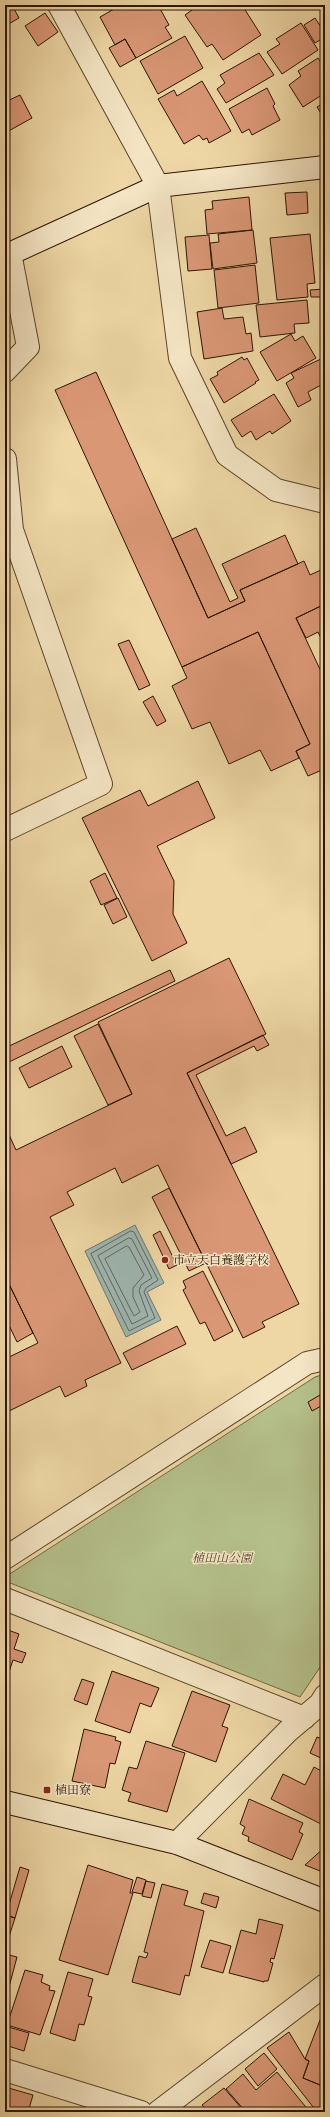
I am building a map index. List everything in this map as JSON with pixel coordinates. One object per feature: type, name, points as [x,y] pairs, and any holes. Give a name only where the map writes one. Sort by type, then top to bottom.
[{"type":"street","points":[[59,5],[158,186],[180,358],[226,455],[276,490],[325,502]]},
{"type":"street","points":[[5,371],[28,348],[8,254],[158,186],[325,167]]},
{"type":"street","points":[[5,459],[12,530],[101,784],[5,830]]},
{"type":"street","points":[[5,1558],[307,1363],[325,1359]]},
{"type":"street","points":[[5,1599],[304,1718]]},
{"type":"street","points":[[177,1843],[288,1731],[304,1718],[325,1696]]},
{"type":"street","points":[[5,1802],[177,1843],[325,1901]]},
{"type":"street","points":[[158,2112],[325,1985]]},
{"type":"street","points":[[5,2070],[141,2112]]},
{"type":"green space","name":"植田山公園","points":[[325,1374],[325,1660],[300,1697],[5,1581],[5,1577],[315,1377]]},
{"type":"water","points":[[135,1225],[164,1283],[147,1292],[161,1320],[126,1337],[85,1251]]},
{"type":"building","points":[[5,5],[12,5],[19,18],[5,26]]},
{"type":"building","points":[[121,5],[158,5],[169,25],[165,27],[172,38],[136,58],[125,39],[115,45],[100,17]]},
{"type":"building","points":[[199,5],[242,5],[261,35],[223,60],[212,44],[207,47],[185,15]]},
{"type":"building","points":[[45,13],[58,32],[38,46],[25,26]]},
{"type":"building","points":[[315,18],[325,33],[325,37],[315,43],[304,25]]},
{"type":"building","points":[[301,23],[318,50],[282,74],[267,52],[280,44],[276,39]]},
{"type":"building","points":[[185,36],[203,68],[158,94],[140,61]]},
{"type":"building","points":[[125,39],[136,58],[120,67],[109,48]]},
{"type":"building","points":[[259,53],[274,75],[226,103],[217,89],[225,83],[220,75]]},
{"type":"building","points":[[318,58],[323,66],[325,65],[325,93],[303,107],[289,85],[301,76],[298,71]]},
{"type":"building","points":[[202,81],[231,131],[209,143],[207,138],[203,140],[199,135],[184,144],[158,99],[174,90],[177,96]]},
{"type":"building","points":[[267,88],[275,104],[273,106],[280,120],[252,135],[249,129],[242,133],[229,109]]},
{"type":"building","points":[[20,95],[32,118],[5,133],[5,102]]},
{"type":"building","points":[[325,102],[325,120],[317,107]]},
{"type":"building","points":[[307,192],[308,213],[287,215],[285,193]]},
{"type":"building","points":[[249,197],[252,230],[207,234],[205,210],[213,209],[212,201]]},
{"type":"building","points":[[253,230],[257,263],[213,269],[210,243],[219,242],[218,234]]},
{"type":"building","points":[[310,234],[315,283],[307,284],[308,297],[277,300],[270,238]]},
{"type":"building","points":[[209,235],[212,269],[188,271],[185,237]]},
{"type":"building","points":[[255,265],[259,303],[218,308],[214,270]]},
{"type":"building","points":[[325,289],[325,297],[311,297],[310,290]]},
{"type":"building","points":[[307,300],[309,323],[294,324],[295,333],[260,337],[256,305]]},
{"type":"building","points":[[222,308],[224,319],[243,317],[246,334],[251,333],[253,351],[204,359],[197,312]]},
{"type":"building","points":[[291,334],[295,341],[303,336],[316,358],[277,381],[260,352]]},
{"type":"building","points":[[242,357],[244,360],[247,358],[259,380],[224,403],[210,379],[218,375],[217,372]]},
{"type":"building","points":[[323,358],[325,363],[325,383],[308,392],[311,400],[298,407],[286,383],[294,378],[291,373]]},
{"type":"building","points":[[96,372],[208,618],[245,601],[240,590],[304,561],[310,575],[325,568],[325,604],[296,618],[325,680],[325,777],[322,770],[308,776],[296,751],[310,744],[258,632],[182,667],[55,390]]},
{"type":"building","points":[[274,394],[291,421],[272,434],[270,431],[256,440],[251,431],[242,437],[231,420]]},
{"type":"building","points":[[196,528],[230,602],[238,598],[222,564],[285,535],[298,564],[240,590],[245,601],[208,618],[172,539]]},
{"type":"building","points":[[325,604],[325,647],[318,632],[306,638],[296,618]]},
{"type":"building","points":[[258,632],[310,744],[296,751],[299,758],[271,771],[260,750],[229,764],[210,722],[192,729],[172,686],[187,678],[182,667]]},
{"type":"building","points":[[129,640],[150,685],[139,690],[118,644]]},
{"type":"building","points":[[153,696],[166,721],[157,726],[143,702]]},
{"type":"building","points":[[198,781],[215,818],[157,846],[174,881],[173,914],[187,943],[152,961],[82,818],[140,790],[148,806]]},
{"type":"building","points":[[105,873],[117,898],[101,905],[90,881]]},
{"type":"building","points":[[118,898],[127,917],[113,924],[104,905]]},
{"type":"building","points":[[229,958],[266,1034],[187,1073],[299,1304],[262,1322],[265,1327],[243,1338],[158,1165],[122,1183],[115,1168],[67,1192],[74,1205],[50,1217],[121,1363],[85,1380],[87,1386],[65,1397],[60,1386],[5,1413],[5,1359],[38,1343],[5,1276],[5,1126],[16,1150],[132,1094],[98,1022]]},
{"type":"building","points":[[170,970],[175,981],[5,1064],[5,1048]]},
{"type":"building","points":[[98,1024],[132,1094],[108,1105],[74,1036]]},
{"type":"building","points":[[263,1035],[269,1045],[257,1051],[254,1046],[196,1075],[226,1136],[245,1127],[257,1152],[231,1164],[187,1073]]},
{"type":"building","points":[[62,1046],[72,1067],[29,1088],[19,1068]]},
{"type":"building","points":[[169,1188],[206,1263],[189,1271],[152,1197]]},
{"type":"building","points":[[160,1231],[177,1265],[169,1269],[153,1235]]},
{"type":"building","points":[[203,1271],[233,1331],[214,1341],[205,1322],[200,1324],[183,1290],[186,1288],[183,1281]]},
{"type":"building","points":[[5,1276],[33,1333],[17,1342],[5,1317]]},
{"type":"building","points":[[177,1326],[186,1344],[132,1370],[123,1353]]},
{"type":"building","points":[[320,1395],[325,1404],[312,1411],[308,1402]]},
{"type":"building","points":[[5,1629],[19,1634],[14,1649],[26,1653],[22,1663],[13,1660],[5,1684]]},
{"type":"building","points":[[112,1671],[159,1688],[151,1707],[140,1703],[130,1733],[95,1721]]},
{"type":"building","points":[[82,1679],[94,1683],[87,1705],[74,1700]]},
{"type":"building","points":[[192,1691],[230,1705],[222,1726],[228,1728],[216,1762],[172,1746]]},
{"type":"building","points":[[84,1729],[116,1737],[115,1740],[121,1742],[115,1764],[110,1763],[105,1788],[72,1781]]},
{"type":"building","points":[[317,1737],[325,1740],[325,1760],[310,1753]]},
{"type":"building","points":[[146,1741],[185,1753],[167,1812],[128,1801],[131,1793],[122,1790],[129,1767],[137,1769]]},
{"type":"building","points":[[314,1767],[325,1773],[325,1826],[271,1799],[283,1774],[305,1785]]},
{"type":"building","points":[[249,1799],[303,1823],[299,1832],[303,1834],[292,1860],[248,1841],[249,1837],[242,1834],[245,1827],[240,1824]]},
{"type":"building","points":[[325,1847],[325,1873],[305,1865]]},
{"type":"building","points":[[88,1865],[133,1880],[130,1893],[133,1893],[108,1975],[59,1960]]},
{"type":"building","points":[[20,1867],[29,1870],[15,1918],[6,1915]]},
{"type":"building","points":[[137,1877],[146,1880],[142,1894],[132,1892]]},
{"type":"building","points":[[146,1881],[155,1883],[151,1898],[142,1896]]},
{"type":"building","points":[[162,1884],[188,1891],[184,1905],[204,1911],[189,1976],[185,1975],[180,1995],[132,1982],[139,1956],[146,1958],[148,1953],[144,1952]]},
{"type":"building","points":[[204,1893],[219,1897],[216,1908],[201,1903]]},
{"type":"building","points":[[5,1915],[15,1918],[6,1946],[5,1946]]},
{"type":"building","points":[[259,1919],[283,1925],[274,1959],[271,1958],[270,1962],[273,1963],[268,1981],[264,1982],[229,1973],[241,1930],[256,1934]]},
{"type":"building","points":[[210,1940],[231,1946],[223,1973],[201,1967]]},
{"type":"building","points":[[5,1954],[17,1957],[5,2002]]},
{"type":"building","points":[[25,1970],[43,1975],[41,1982],[50,1986],[49,1990],[55,1991],[40,2035],[7,2025]]},
{"type":"building","points":[[68,1972],[93,1979],[88,1996],[92,1997],[84,2025],[79,2024],[75,2041],[50,2033]]},
{"type":"building","points":[[322,2015],[325,2017],[325,2087],[303,2078],[309,2061],[305,2059]]},
{"type":"building","points":[[5,2026],[29,2033],[24,2051],[5,2045]]},
{"type":"building","points":[[289,2032],[305,2059],[309,2061],[303,2078],[325,2087],[325,2112],[317,2112],[267,2048]]},
{"type":"building","points":[[264,2053],[277,2069],[258,2086],[245,2069]]},
{"type":"building","points":[[277,2072],[310,2112],[246,2112],[226,2089],[243,2074],[256,2090]]},
{"type":"building","points":[[5,2087],[33,2095],[28,2112],[5,2112]]},
{"type":"building","points":[[224,2088],[242,2109],[239,2112],[208,2112],[202,2105]]},
{"type":"place","name":"市立天白養護学校","points":[[165,1260]]},
{"type":"place","name":"植田寮","points":[[47,1790]]}]
